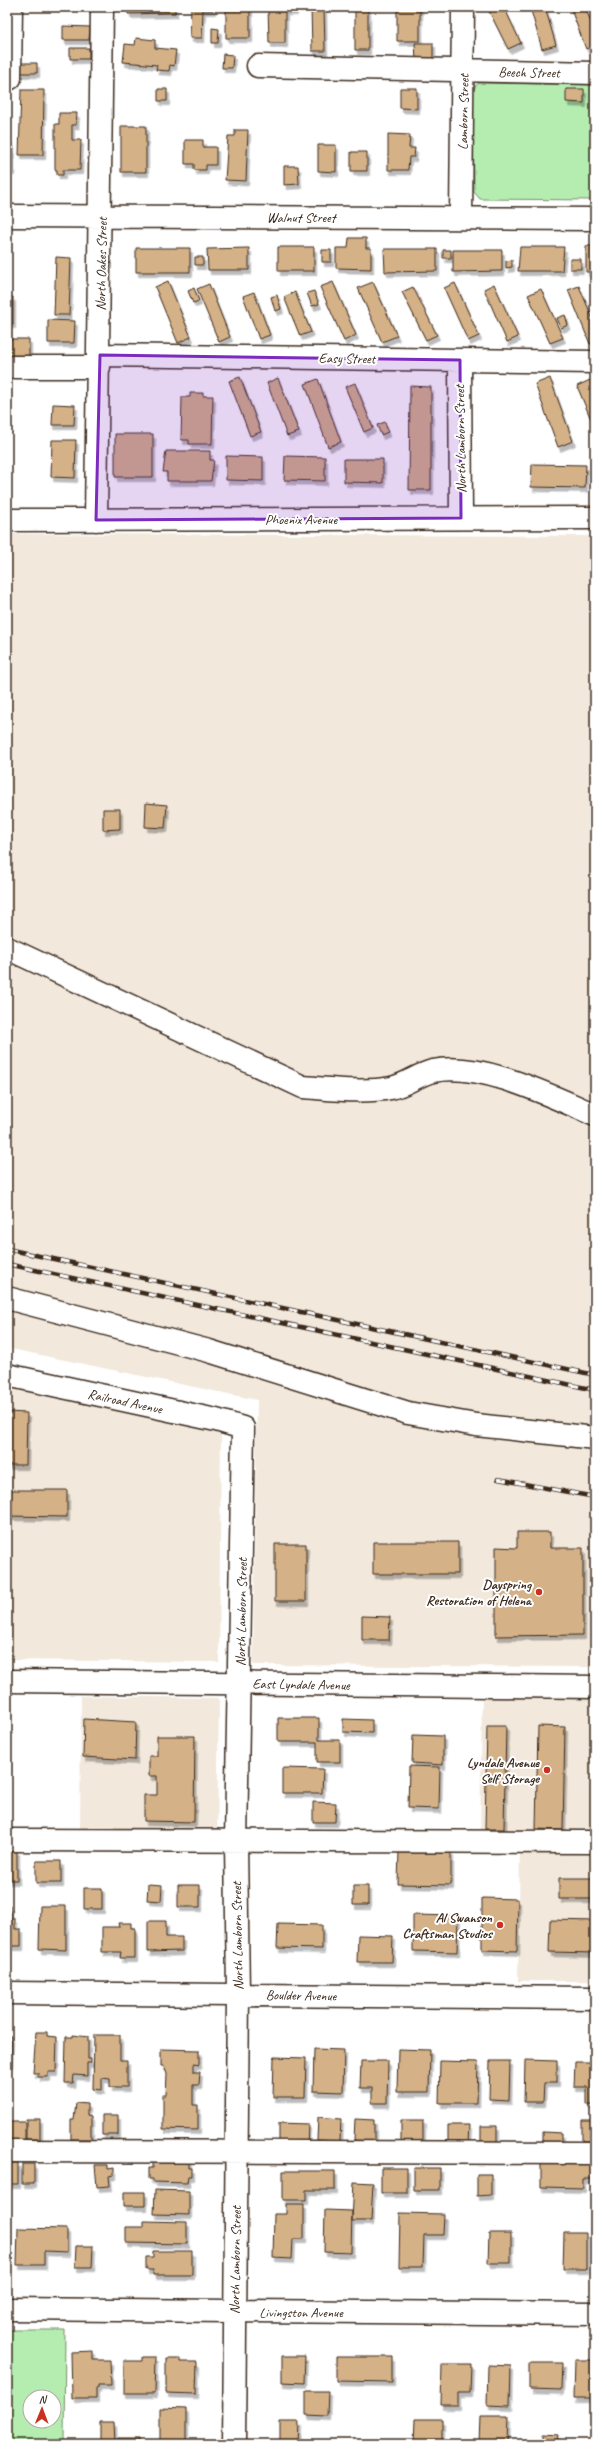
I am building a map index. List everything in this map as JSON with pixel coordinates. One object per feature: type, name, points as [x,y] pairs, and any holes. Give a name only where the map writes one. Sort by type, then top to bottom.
[{"type":"street","points":[[7,78],[10,78],[11,7]]},
{"type":"street","name":"North Oakes Street","points":[[96,520],[101,216],[102,7]]},
{"type":"street","name":"Lamborn Street","points":[[461,218],[463,7]]},
{"type":"street","name":"Beech Street","points":[[258,66],[595,73]]},
{"type":"street","name":"Walnut Street","points":[[7,216],[595,219]]},
{"type":"street","name":"Easy Street","points":[[7,367],[99,361],[460,360],[595,362]]},
{"type":"street","name":"North Lamborn Street","points":[[460,360],[461,518]]},
{"type":"street","name":"Phoenix Avenue","points":[[7,520],[595,518]]},
{"type":"street","points":[[7,948],[304,1087],[349,1090],[392,1088],[434,1071],[469,1070],[509,1082],[595,1115]]},
{"type":"street","points":[[7,1298],[210,1351],[408,1413],[476,1425],[595,1438]]},
{"type":"street","name":"Railroad Avenue","points":[[7,1375],[216,1420],[243,1428]]},
{"type":"street","name":"North Lamborn Street","points":[[234,2444],[238,1994],[236,1842],[240,1683],[243,1428]]},
{"type":"street","name":"East Lyndale Avenue","points":[[7,1680],[595,1687]]},
{"type":"street","points":[[7,1840],[236,1842],[595,1842]]},
{"type":"street","name":"Boulder Avenue","points":[[7,1993],[595,1998]]},
{"type":"street","points":[[7,2151],[236,2150],[595,2153]]},
{"type":"street","name":"Livingston Avenue","points":[[7,2309],[595,2314]]},
{"type":"highlighted area","points":[[100,355],[460,360],[461,518],[96,520]]},
{"type":"shaded area","points":[[7,534],[595,536],[595,1667],[253,1665],[257,1400],[7,1348]]},
{"type":"shaded area","points":[[7,1385],[221,1431],[219,1662],[7,1660]]},
{"type":"shaded area","points":[[81,1696],[219,1698],[217,1842],[80,1841]]},
{"type":"shaded area","points":[[482,1697],[595,1698],[595,1981],[518,1981],[520,1842],[480,1842]]},
{"type":"green space","points":[[480,83],[595,85],[595,200],[480,199],[474,192],[473,91],[476,85]]},
{"type":"green space","points":[[7,2330],[65,2330],[64,2444],[7,2444]]},
{"type":"building","points":[[128,7],[175,7],[175,13],[128,14]]},
{"type":"building","points":[[191,7],[213,7],[213,10],[203,10],[202,38],[190,38]]},
{"type":"building","points":[[226,7],[250,7],[250,38],[226,38]]},
{"type":"building","points":[[268,7],[295,7],[295,11],[285,11],[285,43],[269,43]]},
{"type":"building","points":[[311,7],[324,7],[325,51],[312,51]]},
{"type":"building","points":[[355,7],[368,7],[368,50],[355,50]]},
{"type":"building","points":[[397,7],[420,7],[420,41],[397,41]]},
{"type":"building","points":[[487,7],[504,7],[521,43],[508,49]]},
{"type":"building","points":[[530,7],[545,7],[556,45],[542,49]]},
{"type":"building","points":[[570,7],[585,7],[595,32],[595,45],[586,49]]},
{"type":"building","points":[[63,26],[90,27],[89,40],[63,40]]},
{"type":"building","points":[[212,28],[219,29],[218,43],[212,43]]},
{"type":"building","points":[[136,38],[155,40],[155,48],[176,50],[174,66],[170,65],[169,71],[156,70],[157,65],[123,62],[125,44],[135,45]]},
{"type":"building","points":[[415,43],[433,43],[433,60],[416,60]]},
{"type":"building","points":[[70,48],[89,48],[89,59],[70,59]]},
{"type":"building","points":[[223,54],[233,55],[232,68],[222,68]]},
{"type":"building","points":[[16,63],[37,63],[37,73],[16,73]]},
{"type":"building","points":[[400,88],[417,88],[417,109],[400,108]]},
{"type":"building","points":[[158,89],[167,89],[167,101],[158,101]]},
{"type":"building","points":[[566,89],[584,89],[584,103],[566,102]]},
{"type":"building","points":[[21,90],[44,90],[43,155],[19,155]]},
{"type":"building","points":[[59,113],[77,113],[76,125],[72,125],[72,140],[81,140],[80,170],[63,170],[63,175],[57,175],[57,170],[55,170],[55,124],[59,124]]},
{"type":"building","points":[[121,126],[146,126],[146,172],[121,172]]},
{"type":"building","points":[[235,130],[248,130],[246,181],[225,180],[228,136],[235,136]]},
{"type":"building","points":[[388,134],[410,135],[409,148],[415,148],[414,157],[409,157],[408,170],[388,170]]},
{"type":"building","points":[[185,140],[203,140],[203,147],[216,147],[216,165],[206,165],[206,170],[194,170],[194,164],[185,164]]},
{"type":"building","points":[[7,143],[12,143],[12,171],[7,171]]},
{"type":"building","points":[[318,145],[336,145],[336,172],[318,171]]},
{"type":"building","points":[[351,152],[367,152],[367,171],[351,171]]},
{"type":"building","points":[[284,166],[298,166],[299,184],[284,185]]},
{"type":"building","points":[[349,238],[366,238],[366,248],[371,248],[371,269],[336,268],[336,248],[348,248]]},
{"type":"building","points":[[586,246],[595,246],[595,272],[586,272]]},
{"type":"building","points":[[278,247],[314,247],[314,271],[278,271]]},
{"type":"building","points":[[520,247],[564,247],[562,271],[518,271]]},
{"type":"building","points":[[136,248],[190,248],[190,272],[136,272]]},
{"type":"building","points":[[249,248],[249,270],[208,270],[207,249]]},
{"type":"building","points":[[384,249],[437,249],[437,271],[385,272]]},
{"type":"building","points":[[322,250],[331,250],[331,262],[322,262]]},
{"type":"building","points":[[443,250],[451,250],[451,258],[443,258]]},
{"type":"building","points":[[453,250],[502,250],[502,271],[453,272]]},
{"type":"building","points":[[56,257],[71,258],[69,315],[54,315]]},
{"type":"building","points":[[195,257],[203,257],[203,265],[195,265]]},
{"type":"building","points":[[570,259],[581,259],[581,269],[570,269]]},
{"type":"building","points":[[512,260],[512,267],[506,268],[506,261]]},
{"type":"building","points":[[168,281],[191,337],[178,343],[155,287]]},
{"type":"building","points":[[333,282],[356,335],[344,341],[320,287]]},
{"type":"building","points":[[373,282],[397,336],[382,342],[358,288]]},
{"type":"building","points":[[455,283],[479,336],[468,341],[444,288]]},
{"type":"building","points":[[209,284],[230,337],[219,342],[197,289]]},
{"type":"building","points":[[494,284],[518,337],[507,342],[484,289]]},
{"type":"building","points":[[579,286],[595,324],[595,342],[590,344],[568,290]]},
{"type":"building","points":[[413,287],[437,335],[426,340],[402,292]]},
{"type":"building","points":[[194,288],[199,301],[193,303],[188,291]]},
{"type":"building","points":[[541,289],[563,338],[550,343],[528,295]]},
{"type":"building","points":[[314,291],[319,304],[312,306],[307,293]]},
{"type":"building","points":[[254,292],[270,335],[259,339],[243,296]]},
{"type":"building","points":[[295,292],[311,332],[300,336],[284,297]]},
{"type":"building","points":[[277,295],[281,309],[275,311],[271,297]]},
{"type":"building","points":[[7,297],[13,297],[13,324],[7,324]]},
{"type":"building","points":[[565,315],[568,325],[561,328],[557,318]]},
{"type":"building","points":[[48,320],[75,321],[74,343],[48,343]]},
{"type":"building","points":[[7,339],[29,339],[29,357],[7,356]]},
{"type":"building","points":[[240,377],[261,432],[250,436],[229,381]]},
{"type":"building","points":[[278,378],[299,432],[287,436],[267,383]]},
{"type":"building","points":[[550,378],[573,441],[558,447],[535,384]]},
{"type":"building","points":[[318,379],[341,442],[328,447],[305,384]]},
{"type":"building","points":[[590,380],[595,393],[595,429],[577,386]]},
{"type":"building","points":[[355,383],[373,428],[364,432],[345,387]]},
{"type":"building","points":[[410,386],[431,387],[431,490],[409,490]]},
{"type":"building","points":[[190,393],[203,393],[203,396],[213,396],[212,444],[189,444],[189,440],[181,440],[182,397],[190,397]]},
{"type":"building","points":[[53,404],[75,405],[74,425],[52,425]]},
{"type":"building","points":[[385,422],[388,432],[381,435],[377,425]]},
{"type":"building","points":[[115,434],[153,434],[153,477],[115,477]]},
{"type":"building","points":[[52,440],[76,440],[75,478],[51,477]]},
{"type":"building","points":[[166,451],[210,451],[210,460],[214,460],[211,481],[167,481],[167,472],[163,472]]},
{"type":"building","points":[[226,456],[263,457],[263,481],[226,480]]},
{"type":"building","points":[[285,456],[325,457],[325,481],[284,480]]},
{"type":"building","points":[[344,459],[383,459],[383,483],[344,482]]},
{"type":"building","points":[[532,464],[586,465],[585,488],[531,487]]},
{"type":"building","points":[[146,803],[167,805],[165,828],[145,827]]},
{"type":"building","points":[[103,809],[120,809],[120,829],[103,830]]},
{"type":"building","points":[[7,1412],[27,1413],[26,1465],[7,1465]]},
{"type":"building","points":[[7,1490],[67,1490],[67,1517],[7,1516]]},
{"type":"building","name":"Dayspring Restoration of Helena","points":[[517,1532],[550,1532],[550,1548],[583,1548],[583,1635],[496,1636],[496,1547],[517,1548]]},
{"type":"building","points":[[373,1542],[458,1542],[458,1574],[373,1574]]},
{"type":"building","points":[[275,1544],[306,1544],[306,1601],[275,1601]]},
{"type":"building","points":[[362,1616],[390,1617],[389,1640],[362,1640]]},
{"type":"building","points":[[278,1718],[319,1718],[319,1740],[340,1740],[340,1762],[317,1762],[317,1742],[278,1742]]},
{"type":"building","points":[[84,1719],[136,1722],[135,1760],[83,1757]]},
{"type":"building","points":[[343,1719],[372,1720],[372,1733],[343,1732]]},
{"type":"building","points":[[487,1726],[506,1726],[504,1829],[485,1829]]},
{"type":"building","points":[[538,1726],[565,1727],[563,1830],[536,1829]]},
{"type":"building","points":[[594,1730],[595,1829],[592,1829]]},
{"type":"building","points":[[413,1735],[443,1736],[443,1765],[412,1763]]},
{"type":"building","points":[[157,1736],[195,1736],[194,1822],[144,1821],[144,1795],[157,1795],[157,1776],[149,1776],[149,1756],[157,1756]]},
{"type":"building","points":[[409,1766],[440,1767],[439,1809],[408,1808]]},
{"type":"building","points":[[282,1768],[323,1769],[322,1793],[282,1793]]},
{"type":"building","points":[[313,1802],[336,1803],[335,1822],[313,1822]]},
{"type":"building","points":[[7,1850],[17,1850],[17,1880],[7,1880]]},
{"type":"building","points":[[399,1850],[451,1851],[451,1885],[398,1884]]},
{"type":"building","points":[[36,1861],[61,1861],[61,1883],[36,1883]]},
{"type":"building","points":[[559,1878],[595,1878],[595,1899],[559,1899]]},
{"type":"building","points":[[148,1884],[162,1885],[161,1901],[147,1900]]},
{"type":"building","points":[[178,1885],[200,1885],[200,1907],[178,1907]]},
{"type":"building","points":[[353,1886],[368,1886],[368,1905],[353,1905]]},
{"type":"building","points":[[84,1888],[102,1888],[102,1909],[84,1909]]},
{"type":"building","name":"Al Swanson Craftsman Studios","points":[[482,1898],[518,1899],[517,1951],[482,1950]]},
{"type":"building","points":[[7,1906],[10,1906],[10,1919],[15,1919],[15,1929],[21,1929],[21,1946],[7,1946]]},
{"type":"building","points":[[40,1906],[66,1906],[66,1950],[39,1949]]},
{"type":"building","points":[[413,1915],[458,1916],[457,1952],[413,1951]]},
{"type":"building","points":[[550,1920],[595,1921],[595,1953],[549,1952]]},
{"type":"building","points":[[148,1921],[166,1921],[166,1937],[182,1937],[182,1951],[148,1952]]},
{"type":"building","points":[[118,1923],[131,1923],[131,1928],[135,1928],[135,1958],[120,1958],[121,1952],[102,1952],[102,1927],[119,1927]]},
{"type":"building","points":[[278,1924],[322,1925],[322,1949],[277,1948]]},
{"type":"building","points":[[358,1935],[393,1936],[392,1962],[357,1962]]},
{"type":"building","points":[[7,2032],[8,2036],[11,2036],[10,2063],[7,2063]]},
{"type":"building","points":[[36,2032],[47,2032],[47,2036],[57,2037],[56,2072],[48,2072],[48,2077],[38,2077],[38,2073],[33,2073]]},
{"type":"building","points":[[73,2035],[88,2037],[88,2059],[91,2059],[91,2063],[87,2063],[87,2076],[74,2075],[73,2083],[65,2083],[66,2037],[73,2037]]},
{"type":"building","points":[[94,2035],[120,2035],[120,2060],[127,2060],[127,2087],[110,2087],[110,2079],[102,2078],[102,2090],[93,2089]]},
{"type":"building","points":[[161,2049],[199,2050],[199,2065],[194,2064],[194,2072],[200,2072],[199,2085],[193,2085],[193,2105],[198,2105],[198,2130],[163,2129],[163,2095],[166,2095],[167,2074],[164,2066],[161,2066]]},
{"type":"building","points":[[314,2049],[344,2050],[343,2092],[313,2091]]},
{"type":"building","points":[[398,2049],[430,2050],[429,2092],[397,2092]]},
{"type":"building","points":[[274,2057],[306,2058],[305,2097],[273,2097]]},
{"type":"building","points":[[525,2060],[557,2061],[557,2083],[544,2083],[543,2102],[524,2102]]},
{"type":"building","points":[[361,2061],[388,2061],[387,2103],[372,2103],[372,2088],[360,2088]]},
{"type":"building","points":[[440,2061],[478,2062],[477,2103],[439,2103]]},
{"type":"building","points":[[490,2061],[510,2061],[509,2100],[489,2099]]},
{"type":"building","points":[[575,2062],[595,2062],[595,2105],[587,2105],[587,2087],[574,2087]]},
{"type":"building","points":[[76,2103],[87,2104],[87,2115],[91,2116],[91,2139],[71,2139],[71,2120],[74,2120]]},
{"type":"building","points":[[102,2115],[118,2115],[118,2135],[102,2135]]},
{"type":"building","points":[[318,2117],[341,2119],[340,2141],[317,2140]]},
{"type":"building","points":[[26,2119],[40,2119],[40,2139],[26,2139]]},
{"type":"building","points":[[355,2119],[374,2120],[374,2141],[354,2140]]},
{"type":"building","points":[[401,2120],[423,2120],[423,2142],[401,2141]]},
{"type":"building","points":[[582,2120],[595,2120],[595,2141],[582,2141]]},
{"type":"building","points":[[8,2122],[25,2122],[25,2142],[8,2142]]},
{"type":"building","points":[[279,2123],[308,2124],[307,2147],[279,2146]]},
{"type":"building","points":[[448,2125],[469,2125],[468,2143],[448,2143]]},
{"type":"building","points":[[481,2126],[497,2126],[497,2143],[481,2143]]},
{"type":"building","points":[[543,2132],[562,2133],[562,2146],[543,2146]]},
{"type":"building","points":[[153,2160],[189,2160],[189,2168],[192,2168],[192,2176],[188,2176],[187,2183],[153,2182],[153,2179],[149,2179],[149,2168],[153,2168]]},
{"type":"building","points":[[7,2163],[18,2163],[18,2184],[7,2184]]},
{"type":"building","points":[[541,2163],[595,2164],[595,2179],[583,2179],[583,2188],[541,2187]]},
{"type":"building","points":[[22,2164],[34,2164],[34,2184],[22,2184]]},
{"type":"building","points":[[95,2165],[108,2165],[108,2169],[114,2168],[114,2175],[109,2176],[110,2186],[97,2187]]},
{"type":"building","points":[[381,2168],[407,2168],[407,2193],[381,2193]]},
{"type":"building","points":[[414,2168],[440,2168],[440,2190],[414,2190]]},
{"type":"building","points":[[283,2171],[335,2171],[335,2190],[306,2190],[306,2200],[283,2200]]},
{"type":"building","points":[[477,2174],[491,2174],[491,2195],[477,2196]]},
{"type":"building","points":[[354,2182],[373,2183],[371,2221],[352,2221]]},
{"type":"building","points":[[155,2190],[189,2191],[189,2215],[154,2214]]},
{"type":"building","points":[[124,2192],[145,2192],[145,2206],[124,2206]]},
{"type":"building","points":[[286,2204],[304,2204],[304,2239],[293,2239],[292,2259],[273,2258],[274,2214],[286,2214]]},
{"type":"building","points":[[325,2210],[352,2211],[351,2253],[324,2252]]},
{"type":"building","points":[[400,2213],[444,2214],[443,2235],[424,2235],[423,2267],[399,2267]]},
{"type":"building","points":[[144,2221],[187,2222],[187,2244],[126,2243],[126,2227],[144,2227]]},
{"type":"building","points":[[18,2228],[67,2229],[67,2252],[44,2251],[44,2265],[17,2265]]},
{"type":"building","points":[[489,2233],[511,2233],[511,2263],[488,2263]]},
{"type":"building","points":[[564,2233],[586,2233],[586,2269],[563,2269]]},
{"type":"building","points":[[76,2246],[93,2246],[92,2267],[75,2267]]},
{"type":"building","points":[[153,2251],[192,2251],[192,2275],[153,2275],[153,2270],[146,2270],[146,2257],[153,2257]]},
{"type":"building","points":[[93,2351],[93,2360],[110,2360],[111,2385],[98,2385],[98,2388],[96,2389],[96,2398],[72,2398],[71,2352]]},
{"type":"building","points":[[282,2356],[305,2356],[304,2383],[282,2382]]},
{"type":"building","points":[[142,2357],[156,2357],[155,2393],[124,2393],[124,2361],[142,2361]]},
{"type":"building","points":[[336,2357],[392,2357],[392,2382],[336,2381]]},
{"type":"building","points":[[166,2358],[180,2358],[180,2362],[197,2362],[196,2394],[166,2393]]},
{"type":"building","points":[[575,2360],[595,2360],[595,2398],[574,2398]]},
{"type":"building","points":[[529,2363],[562,2363],[561,2390],[529,2389]]},
{"type":"building","points":[[442,2364],[471,2364],[470,2393],[458,2393],[458,2405],[441,2405]]},
{"type":"building","points":[[488,2365],[511,2366],[510,2406],[487,2405]]},
{"type":"building","points":[[306,2391],[328,2391],[327,2416],[306,2415]]},
{"type":"building","points":[[160,2408],[186,2409],[186,2444],[160,2444]]},
{"type":"building","points":[[480,2416],[508,2416],[507,2444],[479,2444]]},
{"type":"building","points":[[415,2419],[442,2419],[442,2444],[414,2444]]},
{"type":"building","points":[[100,2422],[114,2422],[115,2444],[100,2444]]},
{"type":"building","points":[[280,2422],[299,2422],[298,2444],[280,2444]]},
{"type":"building","points":[[544,2434],[558,2435],[557,2444],[544,2444]]},
{"type":"building","points":[[118,2438],[140,2438],[140,2444],[118,2444]]},
{"type":"railway","points":[[7,1249],[595,1375]]},
{"type":"railway","points":[[7,1264],[595,1390]]},
{"type":"railway","points":[[498,1479],[595,1497]]},
{"type":"place","name":"Dayspring Restoration of Helena","points":[[539,1592]]},
{"type":"place","name":"Lyndale Avenue Self Storage","points":[[547,1770]]},
{"type":"place","name":"Al Swanson Craftsman Studios","points":[[500,1925]]}]
